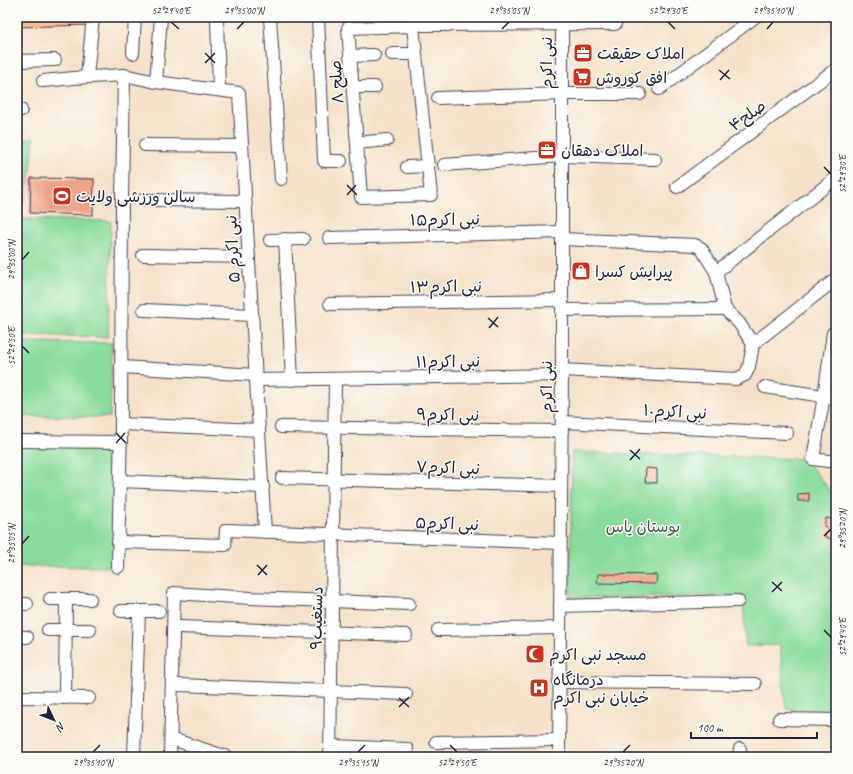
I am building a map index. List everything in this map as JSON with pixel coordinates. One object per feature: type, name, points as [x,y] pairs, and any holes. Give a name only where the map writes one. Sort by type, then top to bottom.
[{"type":"main road","points":[[17,19],[89,17]]},
{"type":"street","points":[[87,78],[93,17]]},
{"type":"street","points":[[133,53],[135,17]]},
{"type":"street","points":[[156,82],[161,17]]},
{"type":"street","points":[[217,17],[219,90]]},
{"type":"street","points":[[270,17],[281,179]]},
{"type":"street","points":[[318,17],[324,161],[341,161]]},
{"type":"street","points":[[659,89],[755,17]]},
{"type":"street","points":[[407,167],[428,166],[415,54],[415,23],[562,21],[615,24]]},
{"type":"street","name":"نبی اکرم","points":[[559,757],[562,427],[562,21]]},
{"type":"street","name":"۸ صلح","points":[[415,23],[348,28],[361,197],[431,195],[428,166]]},
{"type":"street","points":[[392,54],[415,54]]},
{"type":"street","points":[[351,56],[374,55]]},
{"type":"street","points":[[17,62],[55,60]]},
{"type":"street","name":"صلح۴","points":[[677,186],[834,74]]},
{"type":"street","points":[[118,567],[121,442],[124,75]]},
{"type":"street","name":"نبی اکرم ۵","points":[[43,81],[124,75],[156,82],[239,93],[266,532]]},
{"type":"street","points":[[353,87],[375,87]]},
{"type":"street","points":[[438,98],[562,94],[640,94]]},
{"type":"street","points":[[357,143],[387,140]]},
{"type":"street","points":[[145,145],[242,146]]},
{"type":"street","points":[[444,165],[562,156],[655,159]]},
{"type":"street","points":[[836,178],[716,272],[725,309],[739,324],[753,344],[836,280]]},
{"type":"street","points":[[144,200],[245,201]]},
{"type":"street","name":"نبی اکرم۱۵","points":[[329,238],[562,235],[695,245],[701,248],[716,272]]},
{"type":"street","points":[[285,239],[292,380]]},
{"type":"street","points":[[270,240],[303,239]]},
{"type":"street","points":[[143,255],[249,257]]},
{"type":"street","name":"نبی اکرم۱۳","points":[[330,304],[562,305],[725,309]]},
{"type":"street","points":[[144,310],[252,315]]},
{"type":"street","points":[[835,333],[830,397],[813,459],[836,462]]},
{"type":"street","name":"نبی اکرم۱۱","points":[[121,367],[292,380],[562,373],[736,379],[745,375],[749,367],[753,344]]},
{"type":"street","points":[[334,428],[335,380]]},
{"type":"street","points":[[766,387],[830,397]]},
{"type":"street","points":[[121,424],[259,430]]},
{"type":"street","name":"نبی اکرم۹","points":[[281,427],[562,427]]},
{"type":"street","name":"نبی اکرم۱۰","points":[[562,427],[787,433]]},
{"type":"street","name":"دستغیب۹","points":[[330,752],[334,428]]},
{"type":"street","points":[[17,441],[121,442]]},
{"type":"street","name":"نبی اکرم۷","points":[[282,478],[561,486]]},
{"type":"street","points":[[120,481],[263,487]]},
{"type":"street","points":[[118,542],[225,545],[226,530],[333,535]]},
{"type":"street","name":"نبی اکرم۵","points":[[333,535],[560,543]]},
{"type":"street","points":[[170,757],[174,593],[252,598],[409,604]]},
{"type":"street","points":[[50,599],[90,599]]},
{"type":"street","points":[[65,698],[66,599]]},
{"type":"street","points":[[560,606],[738,601]]},
{"type":"street","points":[[121,611],[159,610]]},
{"type":"street","points":[[134,757],[139,611]]},
{"type":"street","points":[[179,627],[406,635]]},
{"type":"street","points":[[438,630],[560,628]]},
{"type":"street","points":[[48,630],[90,630]]},
{"type":"street","points":[[559,682],[755,684]]},
{"type":"street","points":[[179,685],[406,694]]},
{"type":"street","points":[[17,697],[89,698]]},
{"type":"street","points":[[780,719],[836,720]]},
{"type":"street","points":[[436,742],[559,740]]},
{"type":"street","points":[[178,741],[227,757]]},
{"type":"street","points":[[330,752],[407,749]]},
{"type":"street","points":[[330,752],[337,757]]},
{"type":"green space","points":[[34,138],[31,170],[25,197],[17,219],[17,140]]},
{"type":"green space","points":[[17,219],[111,221],[108,337],[17,335]]},
{"type":"green space","points":[[17,342],[112,343],[110,417],[17,416]]},
{"type":"green space","points":[[17,444],[117,446],[119,567],[17,566]]},
{"type":"green space","name":"بوستان یاس","points":[[572,452],[805,459],[836,498],[836,712],[786,709],[780,645],[746,646],[743,596],[570,598]]},
{"type":"building","name":"سالن ورزشی ولایت","points":[[31,178],[94,179],[93,215],[30,213]]},
{"type":"building","points":[[646,468],[657,469],[657,483],[645,482]]},
{"type":"building","points":[[809,493],[809,501],[798,501],[798,494]]},
{"type":"building","points":[[826,518],[836,520],[836,540],[825,537],[827,527],[824,526]]},
{"type":"building","points":[[598,574],[657,575],[656,584],[597,583]]},
{"type":"place","name":"املاک حقیقت","points":[[583,53]]},
{"type":"place","name":"افق کوروش","points":[[582,77]]},
{"type":"place","name":"املاک دهقان","points":[[547,150]]},
{"type":"place","name":"سالن ورزشی ولایت","points":[[62,196]]},
{"type":"place","name":"پیرایش کسرا","points":[[581,271]]},
{"type":"place","name":"مسجد نبی اکرم","points":[[535,654]]},
{"type":"place","name":"درمانگاه خیابان نبی اکرم","points":[[539,688]]}]
